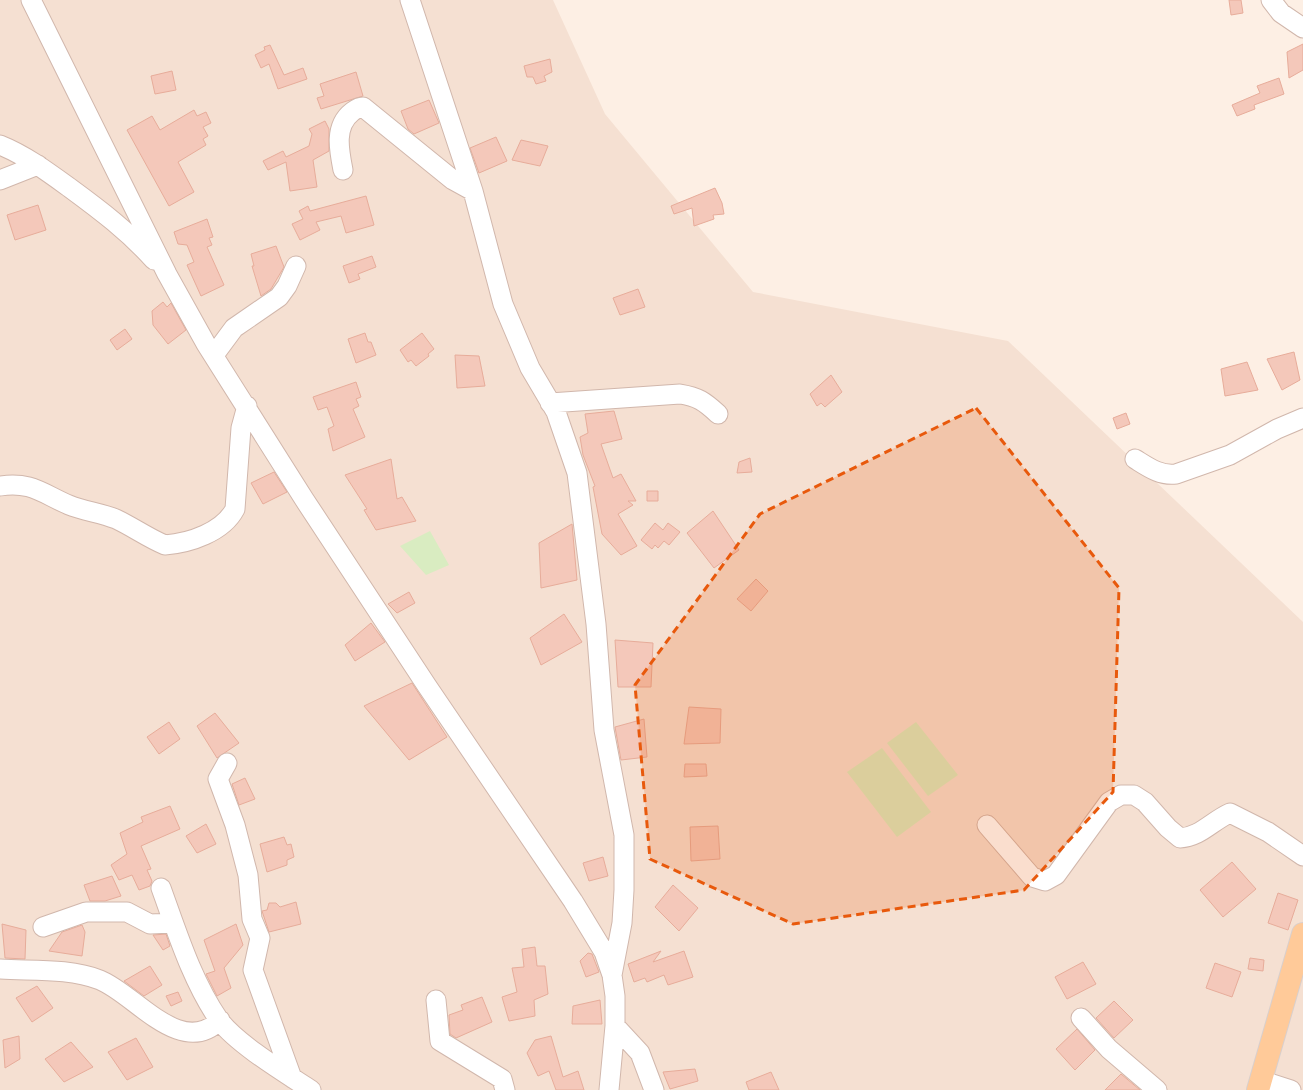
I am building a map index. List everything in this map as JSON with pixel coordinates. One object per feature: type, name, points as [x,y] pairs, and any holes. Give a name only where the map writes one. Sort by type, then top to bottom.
[{"type":"main road","points":[[1259,1085],[1303,934]]},
{"type":"street","points":[[31,0],[167,274],[214,355],[304,499],[423,680],[573,901],[604,952],[612,975],[615,996],[615,1026],[609,1090]]},
{"type":"street","points":[[410,0],[473,191],[503,304],[527,361],[550,403],[567,442],[577,473],[595,617],[604,730],[624,835],[624,890],[622,923],[612,975]]},
{"type":"street","points":[[1271,0],[1280,13],[1303,28]]},
{"type":"street","points":[[343,170],[339,153],[341,127],[349,114],[358,107],[363,107],[453,180],[473,191]]},
{"type":"street","points":[[0,145],[38,165],[100,210],[126,232],[167,274]]},
{"type":"street","points":[[0,180],[38,165]]},
{"type":"street","points":[[214,355],[234,328],[279,297],[287,286],[296,266]]},
{"type":"street","points":[[550,403],[680,394],[696,397],[705,402],[718,414]]},
{"type":"street","points":[[0,486],[11,484],[28,486],[47,492],[69,505],[118,520],[165,545],[200,536],[221,526],[230,518],[235,509],[241,428],[247,406]]},
{"type":"street","points":[[1135,459],[1154,470],[1170,475],[1176,474],[1230,455],[1277,429],[1303,418]]},
{"type":"street","points":[[227,763],[218,779],[235,825],[248,875],[252,919],[260,938],[253,970],[292,1078]]},
{"type":"street","points":[[987,825],[1032,877],[1045,881],[1056,875],[1109,802],[1120,795],[1134,795],[1145,802],[1168,828],[1180,838],[1191,838],[1218,819],[1230,813],[1268,832],[1303,856]]},
{"type":"street","points":[[161,888],[173,923],[199,986],[220,1020],[237,1038],[311,1090]]},
{"type":"street","points":[[43,927],[86,912],[127,912],[150,924],[173,923]]},
{"type":"street","points":[[0,969],[76,974],[100,980],[112,986],[159,1021],[178,1030],[195,1033],[212,1028],[220,1020]]},
{"type":"street","points":[[436,1000],[440,1041],[502,1079],[504,1090]]},
{"type":"street","points":[[1081,1018],[1108,1049],[1157,1090]]},
{"type":"street","points":[[615,1026],[640,1053],[654,1090]]},
{"type":"street","points":[[1259,1085],[1291,1090]]},
{"type":"highlighted area","points":[[976,408],[1119,588],[1113,792],[1024,890],[793,924],[650,859],[635,685],[760,514]]},
{"type":"shaded area","points":[[0,0],[553,0],[605,114],[753,292],[1008,341],[1303,622],[1303,1090],[0,1090]]},
{"type":"green space","points":[[430,531],[449,565],[426,575],[400,546]]},
{"type":"green space","points":[[916,722],[958,775],[928,796],[887,743]]},
{"type":"green space","points":[[882,748],[931,812],[897,837],[847,772]]},
{"type":"building","points":[[1229,0],[1241,0],[1243,13],[1231,15]]},
{"type":"building","points":[[1303,44],[1303,70],[1289,78],[1287,52]]},
{"type":"building","points":[[270,45],[284,75],[303,68],[307,79],[278,89],[269,64],[261,68],[255,55],[265,50],[264,47]]},
{"type":"building","points":[[550,59],[552,72],[544,76],[546,81],[536,84],[533,77],[527,77],[524,66]]},
{"type":"building","points":[[172,71],[176,90],[155,94],[151,76]]},
{"type":"building","points":[[356,72],[363,96],[321,109],[317,98],[324,96],[320,84]]},
{"type":"building","points":[[1279,78],[1284,94],[1254,105],[1255,109],[1237,116],[1232,105],[1260,93],[1257,86]]},
{"type":"building","points":[[429,100],[439,123],[414,134],[408,129],[401,111]]},
{"type":"building","points":[[194,110],[197,116],[206,112],[211,123],[203,127],[208,136],[203,139],[206,145],[178,162],[194,192],[169,206],[127,130],[152,116],[160,130]]},
{"type":"building","points":[[325,121],[329,129],[329,151],[313,160],[317,187],[290,191],[286,162],[268,170],[263,161],[283,151],[286,157],[309,146],[312,134],[309,129]]},
{"type":"building","points":[[496,137],[507,161],[479,173],[470,148]]},
{"type":"building","points":[[521,140],[548,146],[540,166],[512,160]]},
{"type":"building","points":[[715,188],[722,203],[724,214],[713,215],[714,219],[694,226],[692,208],[674,214],[671,206]]},
{"type":"building","points":[[366,196],[374,225],[346,233],[341,216],[316,222],[320,230],[300,240],[292,224],[303,219],[299,211],[308,206],[310,211]]},
{"type":"building","points":[[38,205],[46,230],[15,240],[7,215]]},
{"type":"building","points":[[207,219],[213,237],[209,238],[212,245],[207,247],[224,285],[201,296],[187,265],[194,262],[187,245],[178,244],[174,232]]},
{"type":"building","points":[[276,246],[284,267],[271,289],[261,296],[252,266],[254,266],[251,254]]},
{"type":"building","points":[[372,256],[376,267],[358,274],[360,279],[349,283],[343,266]]},
{"type":"building","points":[[638,289],[645,307],[620,315],[613,298]]},
{"type":"building","points":[[163,302],[167,307],[171,303],[186,330],[168,344],[153,325],[152,311]]},
{"type":"building","points":[[125,329],[132,339],[117,350],[110,340]]},
{"type":"building","points":[[365,333],[368,342],[371,342],[376,355],[356,363],[348,339]]},
{"type":"building","points":[[422,333],[434,349],[428,354],[429,356],[416,366],[411,360],[408,362],[400,350]]},
{"type":"building","points":[[1294,352],[1300,380],[1282,390],[1267,359]]},
{"type":"building","points":[[455,355],[479,356],[485,386],[457,388]]},
{"type":"building","points":[[1247,362],[1258,390],[1225,396],[1221,369]]},
{"type":"building","points":[[831,375],[842,392],[825,407],[821,403],[817,406],[810,394]]},
{"type":"building","points":[[356,382],[361,397],[356,399],[359,406],[353,409],[365,437],[333,451],[328,429],[334,426],[327,407],[318,410],[313,397]]},
{"type":"building","points":[[614,411],[622,439],[601,444],[613,478],[621,474],[636,501],[628,501],[633,505],[618,514],[637,546],[621,555],[602,534],[593,487],[595,486],[583,455],[580,437],[588,433],[585,414]]},
{"type":"building","points":[[1126,413],[1130,424],[1117,429],[1113,418]]},
{"type":"building","points":[[750,458],[752,472],[737,473],[739,462]]},
{"type":"building","points":[[391,459],[397,499],[402,497],[416,521],[376,530],[364,510],[367,509],[345,475]]},
{"type":"building","points":[[274,472],[287,492],[263,504],[251,483]]},
{"type":"building","points":[[647,491],[658,491],[658,501],[647,501]]},
{"type":"building","points":[[713,511],[739,550],[714,568],[687,533]]},
{"type":"building","points":[[655,523],[663,530],[668,523],[680,532],[669,545],[664,541],[658,548],[655,545],[652,549],[641,540]]},
{"type":"building","points":[[572,524],[577,580],[541,588],[539,543]]},
{"type":"building","points":[[756,579],[768,591],[751,611],[737,599]]},
{"type":"building","points":[[409,592],[415,603],[397,613],[388,604]]},
{"type":"building","points":[[564,614],[582,642],[541,665],[530,638]]},
{"type":"building","points":[[371,623],[385,642],[355,661],[345,645]]},
{"type":"building","points":[[615,640],[653,643],[651,687],[618,687]]},
{"type":"building","points":[[412,683],[447,737],[409,760],[364,706]]},
{"type":"building","points":[[689,707],[721,709],[720,743],[684,744]]},
{"type":"building","points":[[215,713],[239,743],[217,758],[197,726]]},
{"type":"building","points":[[644,719],[647,757],[621,760],[615,727]]},
{"type":"building","points":[[169,722],[180,739],[159,754],[147,737]]},
{"type":"building","points":[[685,764],[706,764],[707,776],[684,777]]},
{"type":"building","points":[[245,778],[255,799],[239,805],[232,784]]},
{"type":"building","points":[[170,806],[180,829],[141,846],[151,869],[147,870],[152,881],[150,886],[139,890],[132,875],[119,880],[111,865],[127,854],[120,833],[143,822],[141,817]]},
{"type":"building","points":[[206,824],[216,844],[197,853],[186,836]]},
{"type":"building","points":[[718,826],[720,859],[691,861],[690,827]]},
{"type":"building","points":[[284,837],[287,845],[291,844],[294,857],[287,860],[287,865],[267,872],[260,844]]},
{"type":"building","points":[[603,857],[608,876],[589,881],[583,863]]},
{"type":"building","points":[[1232,862],[1256,889],[1223,917],[1200,890]]},
{"type":"building","points":[[112,876],[121,896],[105,901],[90,901],[84,885]]},
{"type":"building","points":[[673,885],[698,908],[679,931],[655,907]]},
{"type":"building","points":[[1278,893],[1298,900],[1288,930],[1268,923]]},
{"type":"building","points":[[296,902],[301,924],[269,932],[262,911],[267,910],[269,903],[276,903],[280,907]]},
{"type":"building","points":[[2,924],[26,930],[25,959],[5,958]]},
{"type":"building","points":[[236,924],[243,945],[224,968],[231,988],[217,996],[206,974],[215,971],[204,940]]},
{"type":"building","points":[[82,925],[85,932],[82,956],[49,951],[62,932]]},
{"type":"building","points":[[166,934],[170,946],[163,950],[153,935]]},
{"type":"building","points":[[535,947],[537,966],[545,966],[548,994],[534,1000],[535,1016],[509,1021],[502,997],[517,992],[512,968],[524,967],[522,949]]},
{"type":"building","points":[[661,951],[653,962],[684,951],[693,977],[668,985],[664,975],[647,982],[645,978],[634,982],[628,964]]},
{"type":"building","points":[[588,953],[592,954],[599,972],[586,977],[580,961]]},
{"type":"building","points":[[1250,958],[1264,960],[1263,971],[1248,969]]},
{"type":"building","points":[[1083,962],[1096,984],[1067,999],[1055,977]]},
{"type":"building","points":[[1215,963],[1241,972],[1232,997],[1206,988]]},
{"type":"building","points":[[150,966],[162,985],[144,996],[124,981]]},
{"type":"building","points":[[37,986],[53,1008],[32,1022],[16,998]]},
{"type":"building","points":[[178,992],[182,1001],[171,1006],[166,996]]},
{"type":"building","points":[[482,997],[492,1022],[456,1038],[450,1034],[449,1015],[463,1010],[461,1005]]},
{"type":"building","points":[[600,1000],[602,1024],[572,1024],[573,1006]]},
{"type":"building","points":[[1114,1001],[1133,1020],[1114,1038],[1096,1018]]},
{"type":"building","points":[[1077,1029],[1095,1050],[1075,1070],[1056,1049]]},
{"type":"building","points":[[19,1036],[20,1059],[5,1068],[3,1040]]},
{"type":"building","points":[[551,1036],[563,1077],[578,1071],[584,1090],[556,1090],[549,1071],[538,1076],[527,1053],[535,1040]]},
{"type":"building","points":[[136,1038],[153,1067],[127,1080],[108,1052]]},
{"type":"building","points":[[71,1042],[93,1067],[64,1082],[45,1059]]},
{"type":"building","points":[[695,1069],[698,1081],[670,1089],[663,1072]]},
{"type":"building","points":[[771,1072],[779,1090],[749,1090],[746,1082]]},
{"type":"building","points":[[1121,1074],[1140,1090],[1105,1090]]}]
